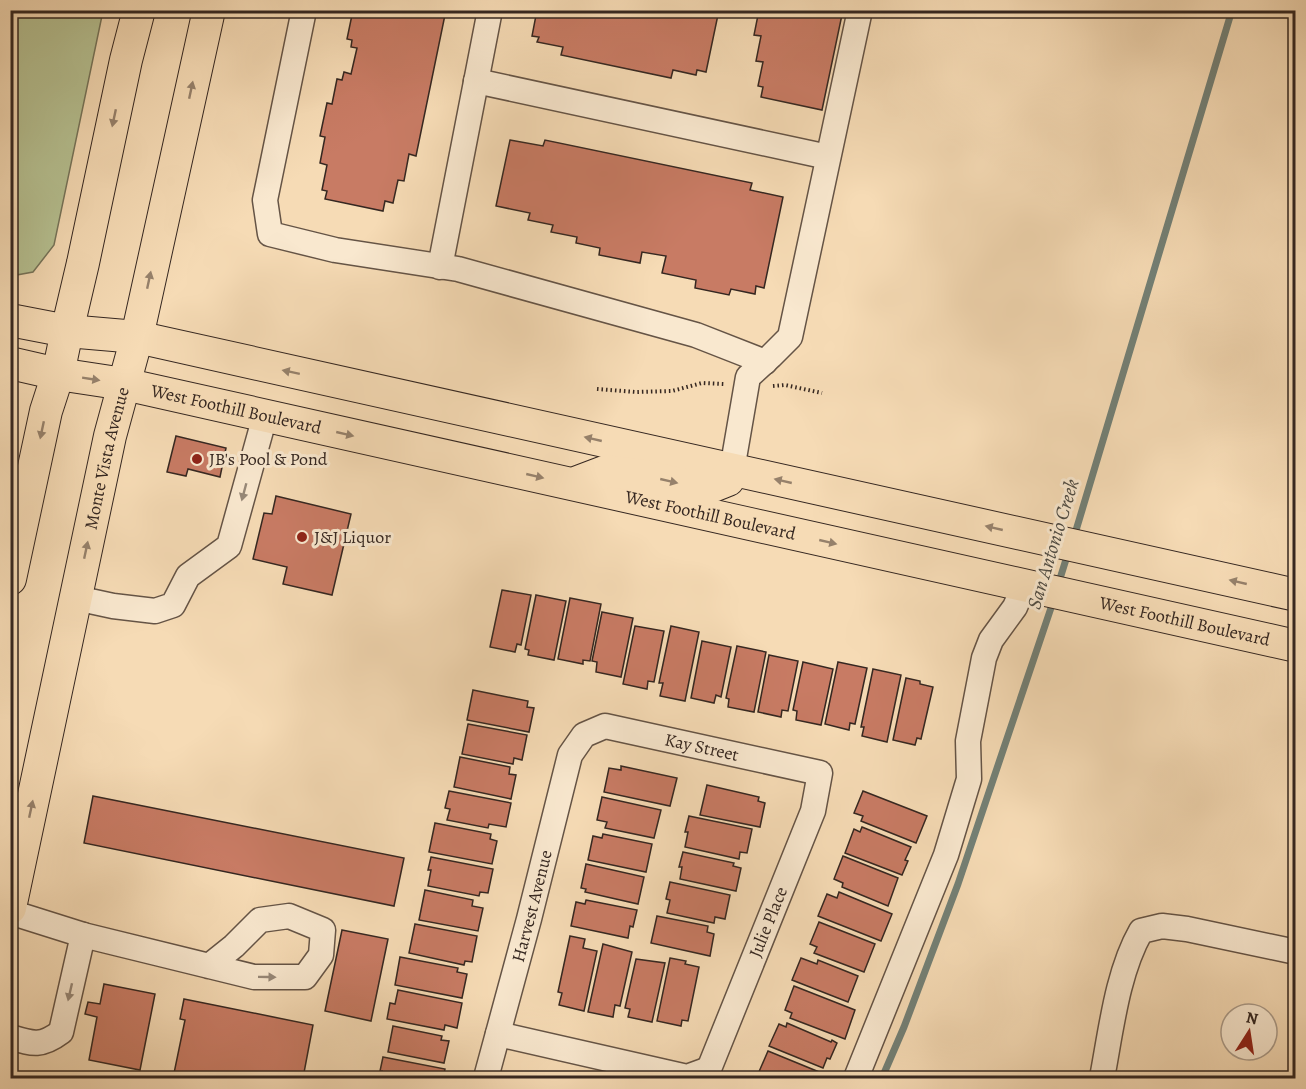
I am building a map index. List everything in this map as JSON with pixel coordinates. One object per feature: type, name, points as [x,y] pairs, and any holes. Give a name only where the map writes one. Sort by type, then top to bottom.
[{"type":"main road","points":[[10,579],[46,411],[58,374],[126,60],[139,10]]},
{"type":"main road","name":"Monte Vista Avenue","points":[[10,910],[110,436],[137,337],[209,10]]},
{"type":"main road","points":[[10,320],[67,331],[137,337],[1296,595]]},
{"type":"main road","name":"West Foothill Boulevard","points":[[10,363],[58,374],[124,384],[1296,646]]},
{"type":"main road","points":[[572,484],[607,471],[689,486],[713,486],[728,480],[732,470]]},
{"type":"street","points":[[304,10],[265,200],[270,234],[335,250],[458,269],[696,335],[765,362]]},
{"type":"street","points":[[440,267],[490,10]]},
{"type":"street","points":[[732,470],[748,377],[790,336],[860,10]]},
{"type":"street","points":[[476,81],[828,157]]},
{"type":"street","points":[[76,598],[113,606],[155,611],[173,605],[188,576],[229,546],[265,416]]},
{"type":"street","points":[[856,1078],[946,855],[969,779],[968,741],[984,658],[991,640],[1030,587]]},
{"type":"street","name":"Kay Street","points":[[584,735],[605,726],[820,773]]},
{"type":"street","name":"Harvest Avenue","points":[[488,1078],[487,1074],[570,755],[584,735]]},
{"type":"street","name":"Julie Place","points":[[709,1074],[813,811],[820,773]]},
{"type":"street","points":[[10,910],[83,935],[209,966]]},
{"type":"street","points":[[1102,1078],[1125,970],[1134,943],[1141,931],[1162,926],[1187,928],[1296,952]]},
{"type":"street","points":[[10,1037],[31,1043],[50,1040],[61,1032],[83,935]]},
{"type":"street","points":[[498,1034],[687,1077],[709,1074]]},
{"type":"path","points":[[597,390],[672,391],[702,383],[785,386],[822,393]]},
{"type":"green space","points":[[11,10],[103,11],[54,245],[33,272],[11,276]]},
{"type":"building","points":[[345,10],[446,10],[416,156],[409,154],[404,181],[398,180],[393,203],[385,201],[383,211],[325,199],[327,191],[322,190],[327,165],[320,163],[325,137],[320,136],[327,103],[332,104],[337,79],[342,80],[344,72],[351,74],[357,48],[351,47],[352,40],[347,39],[352,15],[344,13]]},
{"type":"building","points":[[537,10],[719,10],[706,72],[697,70],[696,75],[673,70],[671,78],[561,55],[563,47],[537,42],[539,37],[532,36]]},
{"type":"building","points":[[759,10],[843,10],[822,110],[761,97],[763,87],[758,86],[763,62],[756,61],[761,36],[754,35]]},
{"type":"building","points":[[510,140],[543,146],[545,140],[752,183],[750,190],[783,197],[764,288],[756,286],[755,294],[731,289],[729,295],[695,288],[696,280],[662,273],[666,256],[642,252],[640,263],[599,255],[600,248],[576,243],[577,237],[551,232],[553,225],[528,220],[530,213],[496,206]]},
{"type":"building","name":"JB's Pool & Pond","points":[[176,436],[226,448],[220,477],[188,469],[186,476],[167,472]]},
{"type":"building","name":"J&J Liquor","points":[[276,496],[351,514],[332,595],[283,584],[287,567],[253,559],[264,513],[272,514]]},
{"type":"building","points":[[502,590],[531,595],[521,645],[517,644],[515,652],[490,647]]},
{"type":"building","points":[[536,595],[566,601],[554,660],[528,655],[529,650],[525,649]]},
{"type":"building","points":[[570,598],[601,604],[590,661],[583,660],[583,664],[558,659]]},
{"type":"building","points":[[602,612],[633,618],[621,677],[596,672],[597,662],[592,661]]},
{"type":"building","points":[[635,626],[664,631],[654,682],[648,681],[647,689],[623,684]]},
{"type":"building","points":[[671,626],[699,632],[685,701],[660,696],[663,683],[659,683]]},
{"type":"building","points":[[702,641],[731,647],[721,697],[716,695],[714,703],[691,698]]},
{"type":"building","points":[[737,646],[766,652],[754,712],[728,707],[729,699],[726,698]]},
{"type":"building","points":[[769,655],[798,661],[788,711],[782,710],[781,717],[758,712]]},
{"type":"building","points":[[803,662],[833,669],[821,725],[796,720],[797,711],[793,710]]},
{"type":"building","points":[[838,662],[867,668],[855,724],[850,723],[849,730],[825,724]]},
{"type":"building","points":[[873,669],[901,675],[887,742],[862,736],[864,727],[861,727]]},
{"type":"building","points":[[906,678],[933,687],[921,739],[917,738],[915,745],[893,740]]},
{"type":"building","points":[[473,690],[528,701],[527,707],[534,708],[529,732],[467,720]]},
{"type":"building","points":[[468,724],[527,735],[522,760],[514,758],[513,764],[462,754]]},
{"type":"building","points":[[460,757],[510,767],[509,774],[516,775],[511,799],[454,787]]},
{"type":"building","points":[[621,766],[677,778],[670,806],[604,792],[609,768],[621,770]]},
{"type":"building","points":[[707,785],[759,797],[758,801],[765,803],[760,827],[700,815]]},
{"type":"building","points":[[449,791],[511,803],[506,827],[489,824],[488,828],[447,820],[450,809],[445,808]]},
{"type":"building","points":[[863,791],[927,816],[916,843],[861,821],[863,816],[854,813]]},
{"type":"building","points":[[93,796],[404,858],[394,906],[84,843]]},
{"type":"building","points":[[602,797],[661,810],[654,838],[605,828],[607,822],[597,820]]},
{"type":"building","points":[[689,816],[752,829],[747,853],[740,852],[739,859],[685,847],[688,832],[685,832]]},
{"type":"building","points":[[435,823],[491,834],[490,839],[497,841],[492,864],[429,852]]},
{"type":"building","points":[[862,827],[911,847],[902,875],[845,853],[854,829],[860,832]]},
{"type":"building","points":[[603,834],[652,844],[646,872],[588,860],[593,836],[602,838]]},
{"type":"building","points":[[683,852],[734,863],[733,866],[741,868],[736,891],[680,879],[682,867],[679,867]]},
{"type":"building","points":[[843,856],[898,878],[888,906],[842,887],[843,883],[834,879]]},
{"type":"building","points":[[431,857],[493,869],[488,893],[480,892],[479,896],[428,886]]},
{"type":"building","points":[[586,864],[644,877],[638,904],[585,892],[586,889],[581,888]]},
{"type":"building","points":[[670,882],[730,895],[725,919],[715,917],[714,923],[667,913],[670,900],[666,899]]},
{"type":"building","points":[[425,890],[473,900],[472,906],[483,908],[478,931],[419,920]]},
{"type":"building","points":[[839,892],[892,914],[881,941],[818,916],[827,894],[837,898]]},
{"type":"building","points":[[586,900],[637,910],[628,938],[571,926],[576,902],[585,904]]},
{"type":"building","points":[[657,916],[708,926],[707,932],[714,934],[710,956],[651,943]]},
{"type":"building","points":[[819,922],[875,944],[864,972],[814,953],[817,947],[810,944]]},
{"type":"building","points":[[415,924],[477,936],[472,962],[465,961],[464,965],[409,953]]},
{"type":"building","points":[[342,930],[388,939],[371,1021],[325,1011]]},
{"type":"building","points":[[570,936],[585,939],[583,948],[597,951],[584,1011],[559,1005],[562,993],[558,992]]},
{"type":"building","points":[[603,944],[632,952],[620,1006],[615,1005],[613,1017],[588,1012]]},
{"type":"building","points":[[400,957],[458,968],[457,972],[467,974],[462,998],[395,985]]},
{"type":"building","points":[[670,958],[686,961],[685,964],[699,967],[688,1021],[682,1020],[681,1026],[657,1021]]},
{"type":"building","points":[[801,958],[817,964],[818,960],[858,976],[848,1002],[792,980]]},
{"type":"building","points":[[636,959],[665,963],[652,1022],[628,1017],[630,1009],[625,1008]]},
{"type":"building","points":[[104,984],[155,994],[140,1070],[89,1060],[97,1017],[85,1014],[88,1002],[100,1004]]},
{"type":"building","points":[[794,986],[855,1010],[845,1039],[790,1018],[792,1013],[785,1010]]},
{"type":"building","points":[[398,990],[462,1003],[457,1028],[445,1025],[444,1030],[387,1019],[390,1003],[395,1004]]},
{"type":"building","points":[[184,999],[313,1025],[303,1078],[173,1078],[185,1020],[180,1019]]},
{"type":"building","points":[[787,1023],[837,1043],[823,1068],[769,1046],[779,1024],[786,1027]]},
{"type":"building","points":[[393,1026],[442,1036],[441,1040],[449,1041],[444,1063],[388,1052]]},
{"type":"building","points":[[768,1051],[824,1074],[822,1078],[770,1078],[758,1074]]},
{"type":"building","points":[[383,1057],[445,1069],[443,1078],[380,1078]]},
{"type":"waterway","name":"San Antonio Creek","points":[[1074,537],[1232,10]]},
{"type":"waterway","name":"San Antonio Creek","points":[[1058,585],[1068,553]]},
{"type":"waterway","name":"San Antonio Creek","points":[[882,1078],[904,1027],[958,884],[1054,599]]},
{"type":"place","name":"JB's Pool & Pond","points":[[197,459]]},
{"type":"place","name":"J&J Liquor","points":[[302,537]]}]
